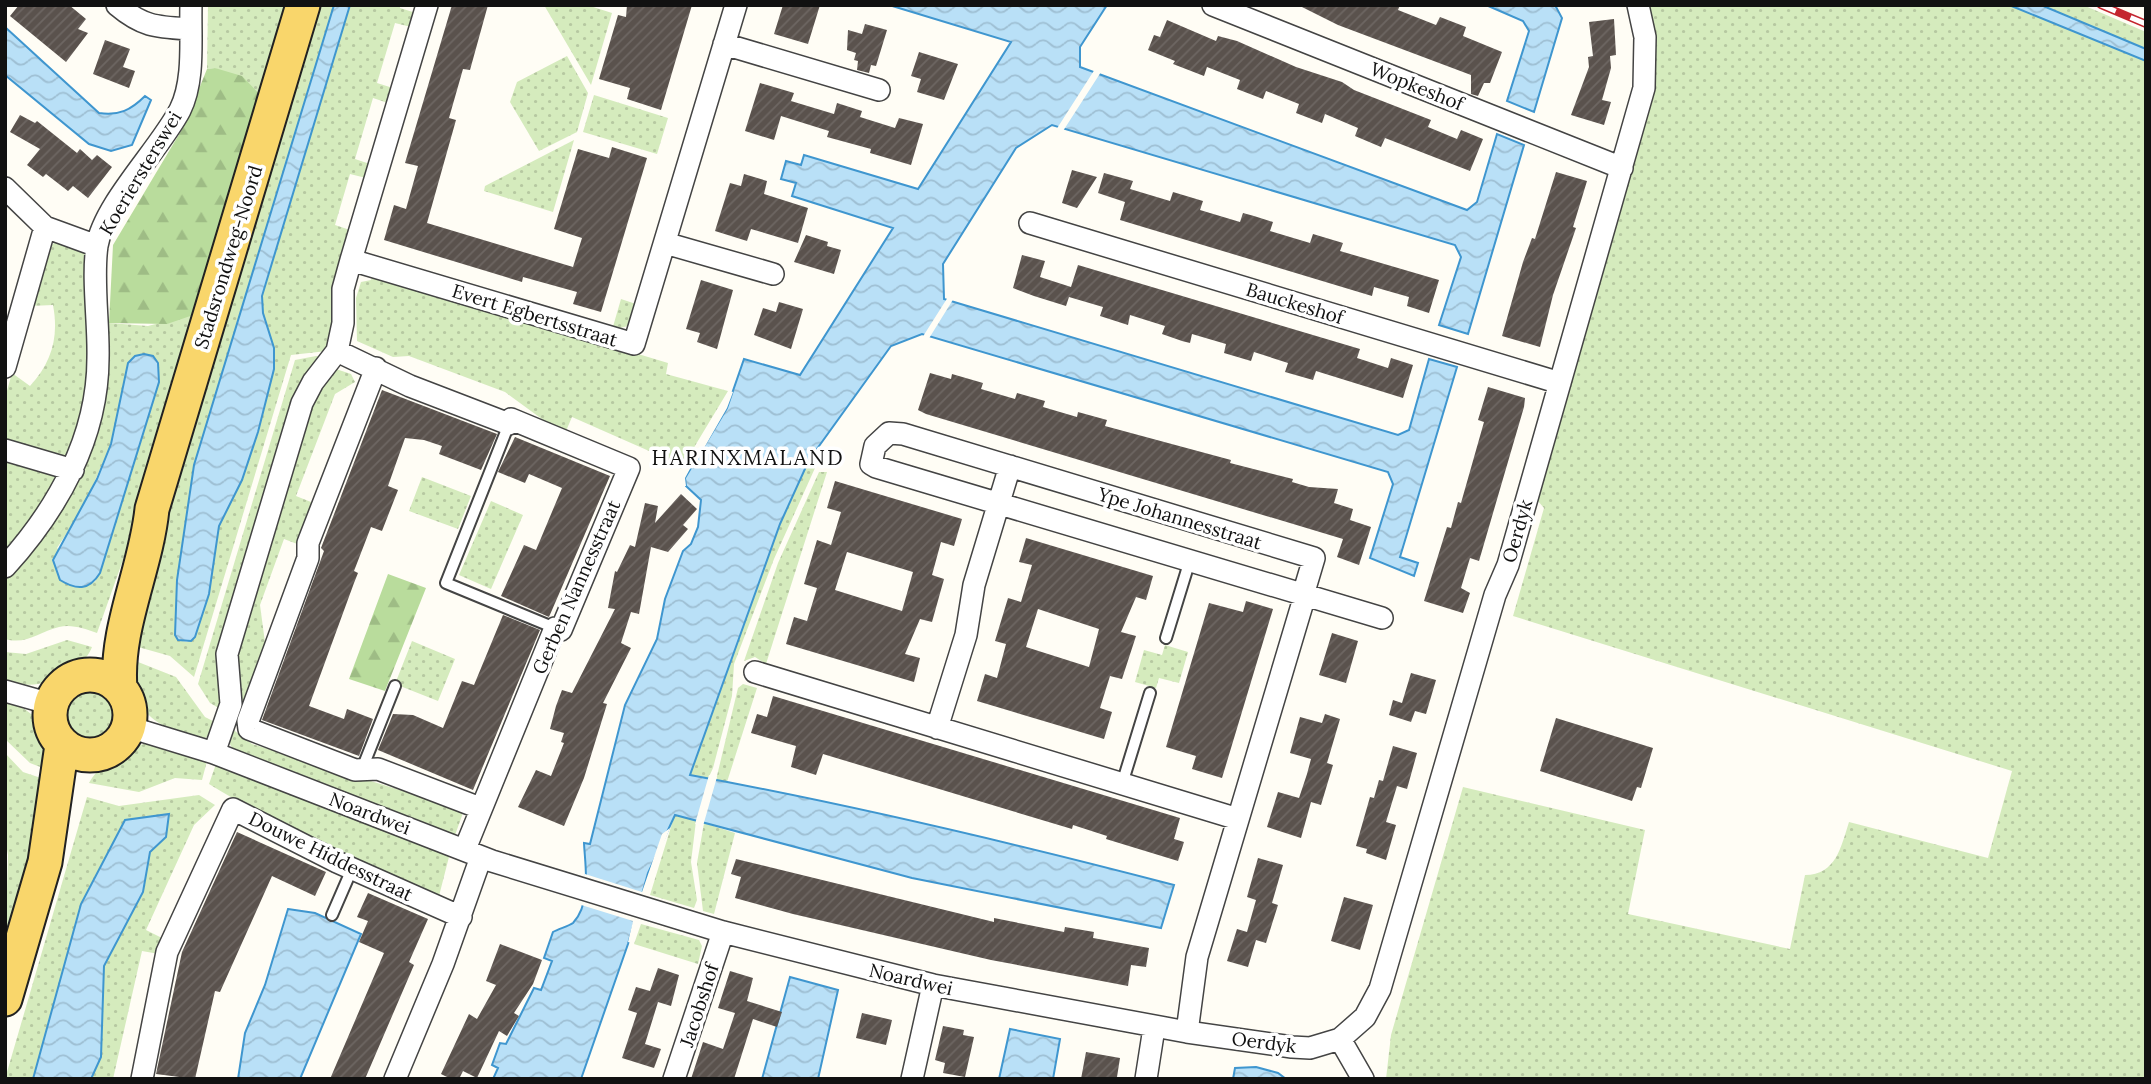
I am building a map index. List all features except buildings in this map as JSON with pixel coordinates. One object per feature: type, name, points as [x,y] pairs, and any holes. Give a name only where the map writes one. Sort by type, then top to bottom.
[{"type":"main road","name":"Stadsrondweg-Noord","points":[[83,676],[100,646],[138,537],[152,509],[303,5]]},
{"type":"main road","name":"Stadsrondweg-Noord","points":[[120,688],[121,652],[149,540],[152,509]]},
{"type":"main road","points":[[83,676],[103,677],[120,688],[130,707],[129,727],[118,745],[99,755],[79,755],[62,745],[52,731],[51,704],[66,682],[83,676]]},
{"type":"main road","points":[[5,999],[46,862],[62,745]]},
{"type":"main road","points":[[46,862],[61,840],[85,776],[99,755]]},
{"type":"street","points":[[117,5],[135,20],[154,27],[191,29]]},
{"type":"street","name":"Koeriersterswei","points":[[5,567],[54,508],[73,470],[93,408],[99,362],[97,246],[109,216],[181,109],[189,76],[191,5]]},
{"type":"street","points":[[214,754],[231,704],[227,654],[302,403],[337,351],[344,323],[343,289],[427,5]]},
{"type":"street","name":"Evert Egbertsstraat","points":[[351,260],[634,344],[736,5]]},
{"type":"street","name":"Wopkeshof","points":[[1213,5],[1622,168]]},
{"type":"street","name":"Oerdyk","points":[[1187,1032],[1292,1047],[1323,1045],[1340,1039],[1365,1017],[1380,989],[1560,383],[1647,75],[1645,37],[1638,5]]},
{"type":"street","points":[[724,44],[879,90]]},
{"type":"street","points":[[5,188],[45,227],[97,246]]},
{"type":"street","name":"Bauckeshof","points":[[1030,223],[1560,383]]},
{"type":"street","points":[[5,367],[45,227]]},
{"type":"street","points":[[665,243],[773,274]]},
{"type":"street","name":"Gerben Nannesstraat","points":[[337,351],[411,386],[509,424],[511,419],[629,468],[561,631],[555,628],[480,808],[473,853]]},
{"type":"street","points":[[376,368],[308,543],[308,558],[248,721],[248,729],[355,770],[378,769],[480,808]]},
{"type":"street","name":"Ype Johannesstraat","points":[[1304,595],[1314,558],[896,432],[879,440],[871,459],[871,464],[876,467],[1190,561],[1304,595],[1382,618]]},
{"type":"street","points":[[5,450],[73,470]]},
{"type":"street","points":[[937,728],[966,635],[974,585],[1010,466]]},
{"type":"street","points":[[1187,1032],[1198,957],[1304,595]]},
{"type":"street","points":[[755,672],[1238,819]]},
{"type":"street","points":[[5,691],[51,704]]},
{"type":"street","name":"Noardwei","points":[[129,727],[214,754],[473,853],[723,932],[933,985],[1187,1032]]},
{"type":"street","name":"Douwe Hiddesstraat","points":[[142,1079],[167,952],[233,809],[352,869],[461,917]]},
{"type":"street","points":[[395,1079],[461,917],[473,853]]},
{"type":"street","name":"Jacobshof","points":[[674,1079],[723,932]]},
{"type":"street","points":[[912,1079],[933,985]]},
{"type":"street","points":[[1146,1079],[1154,1028]]},
{"type":"street","points":[[1340,1039],[1363,1079]]},
{"type":"lane","points":[[509,424],[446,583],[555,628]]},
{"type":"lane","points":[[1167,638],[1190,561]]},
{"type":"lane","points":[[362,769],[395,686]]},
{"type":"lane","points":[[1122,784],[1150,693]]},
{"type":"lane","points":[[332,915],[352,869]]},
{"type":"green space","points":[[208,5],[295,5],[266,101],[215,68],[207,69]]},
{"type":"green space","points":[[316,5],[334,5],[194,465],[177,580],[175,635],[178,640],[187,642],[195,637],[209,594],[219,526],[242,480],[258,432],[270,335],[263,313],[262,296],[350,5],[400,5],[400,8],[416,13],[411,27],[395,23],[377,83],[393,88],[388,103],[373,98],[355,159],[370,164],[366,178],[350,174],[335,225],[350,230],[327,351],[291,355],[194,677],[170,656],[131,645],[146,577]]},
{"type":"green space","points":[[544,5],[587,5],[612,13],[591,85]]},
{"type":"green space","points":[[1648,5],[2009,5],[2146,61],[2146,1079],[1386,1079],[1391,1035],[1463,787],[1645,830],[1628,914],[1790,949],[1805,875],[1824,870],[1836,858],[1849,822],[1988,858],[2012,771],[1513,616],[1544,508],[1537,500],[1655,78]]},
{"type":"green space","points":[[2041,5],[2083,5],[2146,32],[2146,49]]},
{"type":"green space","points":[[567,56],[588,93],[577,132],[539,151],[510,102],[517,82]]},
{"type":"green space","points":[[215,68],[242,76],[266,101],[202,312],[167,324],[109,323],[113,245],[184,126],[207,69]]},
{"type":"green space","points":[[594,95],[668,118],[657,154],[583,132]]},
{"type":"green space","points":[[574,140],[553,212],[484,191],[485,186]]},
{"type":"green space","points":[[56,241],[86,253],[93,261],[91,374],[72,458],[5,440],[5,398],[12,373],[30,386],[44,368],[52,348],[55,328],[53,305],[31,306],[48,249]]},
{"type":"green space","points":[[373,274],[668,363],[666,374],[728,391],[681,469],[665,458],[572,417],[566,431],[546,422],[505,392],[409,356],[393,357],[357,341],[356,298],[361,282],[371,280]]},
{"type":"green space","points":[[621,299],[636,304],[628,326],[612,330]]},
{"type":"green space","points":[[202,312],[134,529],[97,633],[64,626],[26,639],[5,639],[5,581],[39,544],[57,516],[105,397],[109,375],[109,323],[148,326]],"holes":[[[128,363],[159,371],[159,382],[95,582],[57,548],[83,508],[111,444]]]},
{"type":"green space","points":[[324,357],[318,364],[222,710],[210,703],[198,684],[295,360]]},
{"type":"green space","points":[[336,369],[351,374],[355,382],[335,394],[296,496],[316,504],[300,545],[284,539],[260,605],[266,650],[239,712],[235,664],[308,410],[322,384]]},
{"type":"green space","points":[[5,460],[63,479],[5,555]]},
{"type":"green space","points":[[809,460],[815,468],[774,559],[734,664],[732,696],[713,768],[708,779],[690,776],[780,524]]},
{"type":"green space","points":[[819,472],[827,472],[766,664],[755,657],[744,661],[778,563]]},
{"type":"green space","points":[[422,477],[471,496],[458,529],[409,511]]},
{"type":"green space","points":[[491,501],[523,515],[491,589],[459,575]]},
{"type":"green space","points":[[388,574],[426,588],[385,691],[349,679]]},
{"type":"green space","points":[[67,640],[92,647],[84,660],[77,665],[42,683],[29,685],[5,680],[5,652],[26,654]]},
{"type":"green space","points":[[412,641],[455,659],[438,701],[395,684]]},
{"type":"green space","points":[[1165,645],[1188,652],[1179,683],[1159,678],[1156,688],[1135,682],[1144,650],[1162,655]]},
{"type":"green space","points":[[128,658],[176,677],[205,717],[215,722],[210,736],[199,740],[182,734],[147,713],[135,691]]},
{"type":"green space","points":[[743,684],[757,688],[727,782],[716,780],[738,688]]},
{"type":"green space","points":[[90,689],[100,691],[108,697],[114,705],[114,725],[108,733],[100,739],[90,741],[80,739],[72,733],[66,725],[64,715],[66,705],[72,697],[80,691]]},
{"type":"green space","points":[[5,700],[28,711],[42,727],[51,747],[53,772],[30,763],[5,739]]},
{"type":"green space","points":[[231,728],[252,744],[464,810],[454,838],[233,750],[228,740]]},
{"type":"green space","points":[[149,743],[207,761],[202,780],[175,778],[139,792],[89,783],[100,769],[115,757]]},
{"type":"green space","points":[[5,753],[23,772],[50,781],[5,962],[8,855],[5,838]]},
{"type":"green space","points":[[216,764],[450,853],[439,896],[321,844],[236,800],[209,784]]},
{"type":"green space","points":[[199,795],[215,805],[194,825],[146,930],[164,939],[159,954],[142,951],[113,1079],[91,1079],[101,1057],[104,966],[143,892],[150,852],[166,837],[169,814],[125,821],[81,904],[33,1079],[5,1079],[87,797],[119,806]]},
{"type":"green space","points":[[675,814],[696,821],[691,862],[697,900],[694,908],[650,895]]},
{"type":"green space","points":[[704,823],[735,833],[714,914],[703,911],[697,863]]},
{"type":"green space","points":[[641,924],[699,940],[702,946],[698,964],[634,944]]},
{"type":"water","points":[[334,5],[350,5],[262,296],[263,313],[274,348],[274,369],[242,480],[219,526],[209,594],[195,637],[191,641],[178,640],[175,635],[177,580],[194,465]]},
{"type":"water","points":[[889,5],[1107,5],[1080,47],[1080,67],[1467,210],[1477,202],[1497,134],[1524,145],[1468,334],[1439,325],[1461,257],[1455,245],[1052,125],[1016,148],[943,264],[944,299],[1398,435],[1409,430],[1429,359],[1457,367],[1400,557],[1418,563],[1414,576],[1370,558],[1393,484],[1388,472],[922,334],[891,346],[809,460],[780,524],[690,775],[933,826],[1174,885],[1161,928],[912,878],[675,815],[648,873],[628,944],[581,1079],[493,1079],[498,1068],[492,1065],[500,1043],[506,1044],[534,988],[541,990],[552,961],[544,958],[553,932],[573,923],[583,905],[586,884],[584,843],[590,844],[625,705],[657,639],[665,599],[683,551],[691,544],[698,527],[701,500],[686,486],[685,478],[727,408],[744,359],[800,375],[893,228],[792,196],[796,183],[781,179],[786,161],[801,165],[804,155],[918,189],[1011,42]]},
{"type":"water","points":[[1486,5],[1555,5],[1562,18],[1534,112],[1507,101],[1529,31],[1523,21]]},
{"type":"water","points":[[2009,5],[2041,5],[2146,49],[2146,61]]},
{"type":"water","points":[[5,27],[99,113],[113,114],[124,111],[145,96],[151,100],[132,145],[111,151],[89,144],[5,75]]},
{"type":"water","points":[[135,356],[153,356],[158,363],[159,382],[100,573],[87,586],[71,586],[60,580],[53,560],[97,479],[111,444],[128,363]]},
{"type":"water","points":[[169,814],[166,837],[150,852],[143,892],[104,966],[101,1057],[91,1079],[33,1079],[81,904],[125,820]]},
{"type":"water","points":[[288,909],[315,913],[361,934],[300,1079],[238,1079],[245,1033],[265,985]]},
{"type":"water","points":[[790,977],[838,990],[818,1079],[762,1079]]},
{"type":"water","points":[[1010,1029],[1060,1039],[1053,1079],[999,1079]]},
{"type":"water","points":[[1256,1067],[1278,1073],[1286,1079],[1233,1079],[1235,1068]]},
{"type":"pier","points":[[1095,69],[1101,72],[1063,131],[1056,130]]},
{"type":"pier","points":[[948,297],[954,298],[928,340],[922,338]]},
{"type":"pier","points":[[730,391],[733,392],[727,408],[685,478],[686,486],[683,486],[682,476],[694,460]]},
{"type":"pier","points":[[709,775],[717,777],[703,826],[695,824]]},
{"type":"pier","points":[[670,828],[651,874],[632,943],[628,942],[633,921],[578,904],[585,874],[642,892],[662,834]]},
{"type":"railway","points":[[2101,5],[2146,24]]},
{"type":"district","name":"HARINXMALAND","points":[[748,457]]}]
